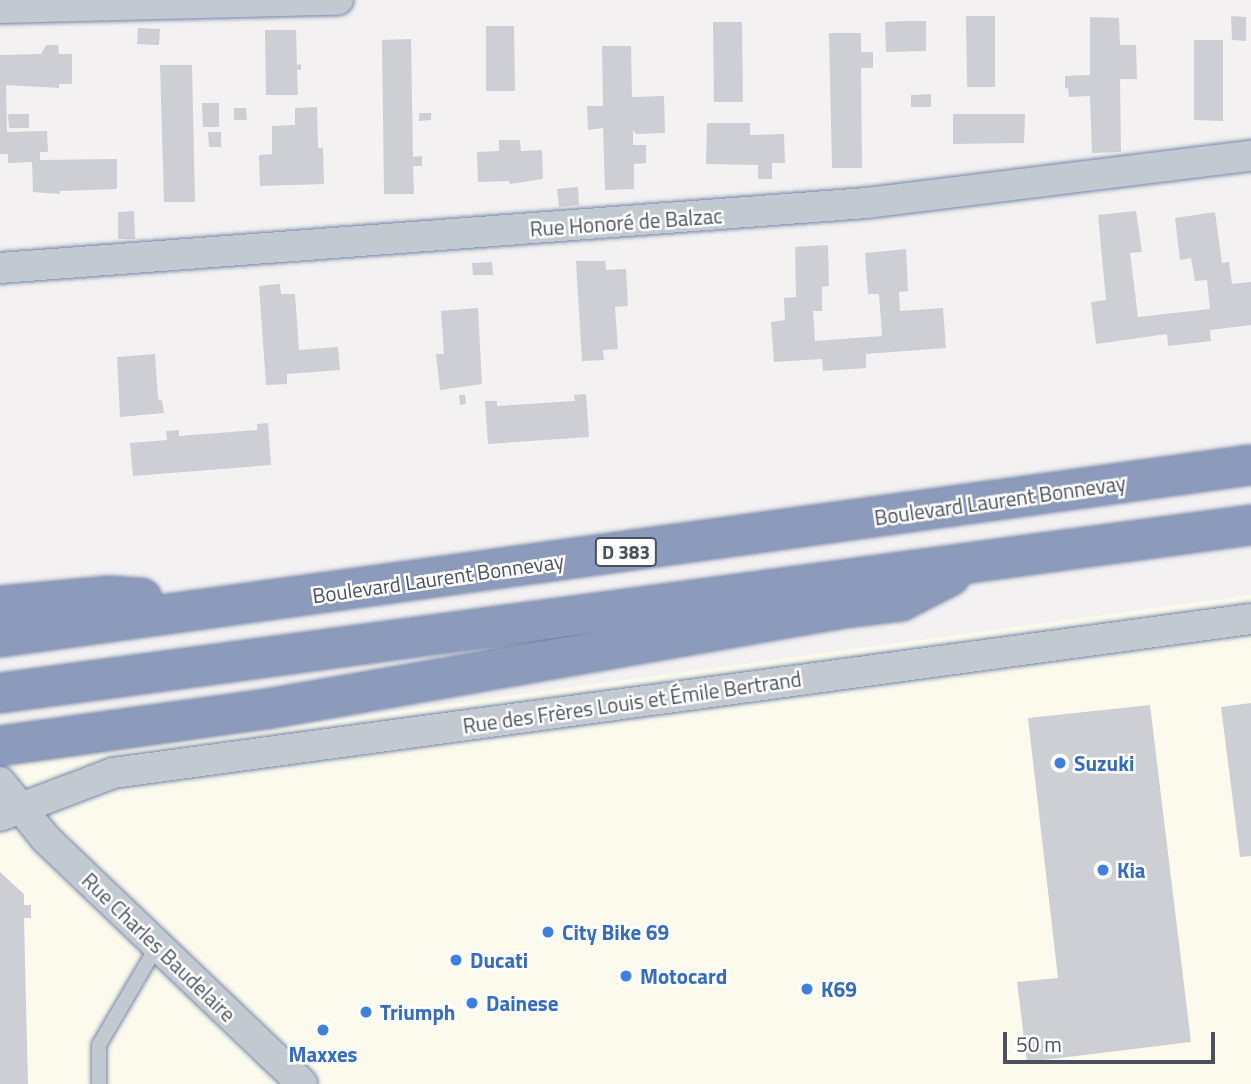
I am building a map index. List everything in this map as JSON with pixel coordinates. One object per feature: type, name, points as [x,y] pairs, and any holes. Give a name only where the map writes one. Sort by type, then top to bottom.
[{"type":"highway","name":"Boulevard Laurent Bonnevay","points":[[0,637],[1251,465]]},
{"type":"highway","points":[[0,693],[1251,525]]},
{"type":"highway","points":[[0,746],[267,709],[838,609],[901,601],[978,562]]},
{"type":"highway","points":[[0,603],[110,596],[252,604]]},
{"type":"street","points":[[0,8],[338,0]]},
{"type":"street","name":"Rue Honoré de Balzac","points":[[0,268],[866,203],[1251,156]]},
{"type":"street","name":"Rue des Frères Louis et Émile Bertrand","points":[[9,812],[113,773],[1251,619]]},
{"type":"street","name":"Rue Charles Baudelaire","points":[[0,782],[9,812],[158,946],[302,1084]]},
{"type":"lane","points":[[99,1084],[99,1045],[158,946]]},
{"type":"shaded area","points":[[1251,595],[1251,1084],[0,1084],[0,765]]},
{"type":"building","points":[[966,16],[995,16],[995,87],[967,87]]},
{"type":"building","points":[[1231,16],[1246,17],[1246,41],[1232,40]]},
{"type":"building","points":[[1090,17],[1119,18],[1120,45],[1136,45],[1137,79],[1120,79],[1121,152],[1092,153],[1090,96],[1069,97],[1068,88],[1065,88],[1065,76],[1090,75]]},
{"type":"building","points":[[926,21],[926,51],[886,52],[885,22]]},
{"type":"building","points":[[713,22],[742,22],[743,102],[714,102]]},
{"type":"building","points":[[486,26],[514,26],[515,91],[486,91]]},
{"type":"building","points":[[138,28],[160,29],[159,45],[137,44]]},
{"type":"building","points":[[265,30],[296,30],[297,65],[301,64],[301,70],[297,70],[298,95],[266,95]]},
{"type":"building","points":[[829,33],[861,33],[861,52],[873,52],[873,68],[861,68],[862,168],[832,168]]},
{"type":"building","points":[[411,39],[413,157],[422,156],[422,166],[413,166],[414,194],[384,194],[382,40]]},
{"type":"building","points":[[1194,40],[1223,40],[1223,121],[1194,120]]},
{"type":"building","points":[[46,45],[58,45],[59,54],[72,54],[72,84],[59,84],[59,88],[6,85],[7,132],[47,131],[48,152],[40,152],[40,160],[117,159],[117,189],[60,191],[60,194],[33,192],[32,162],[8,163],[8,154],[0,154],[0,55],[41,54]]},
{"type":"building","points":[[602,46],[631,46],[632,97],[664,96],[665,133],[636,134],[633,130],[633,145],[646,145],[646,163],[634,164],[634,189],[605,190],[603,128],[588,130],[587,106],[603,106]]},
{"type":"building","points":[[160,65],[192,65],[195,202],[164,202]]},
{"type":"building","points":[[931,94],[931,107],[911,107],[911,95]]},
{"type":"building","points":[[202,103],[219,103],[219,127],[203,127]]},
{"type":"building","points":[[317,107],[318,148],[323,148],[324,184],[260,186],[259,155],[272,154],[272,126],[295,125],[295,108]]},
{"type":"building","points":[[234,108],[246,108],[247,120],[234,120]]},
{"type":"building","points":[[419,113],[431,113],[431,120],[419,121]]},
{"type":"building","points":[[8,114],[29,114],[29,128],[9,128]]},
{"type":"building","points":[[953,114],[1025,114],[1024,143],[953,144]]},
{"type":"building","points":[[707,123],[750,123],[750,135],[784,134],[785,163],[772,163],[772,179],[758,179],[758,165],[706,164]]},
{"type":"building","points":[[208,132],[221,132],[221,147],[209,147]]},
{"type":"building","points":[[499,140],[520,140],[521,151],[542,150],[543,179],[510,184],[509,181],[478,182],[477,152],[499,151]]},
{"type":"building","points":[[578,187],[579,205],[559,207],[557,189]]},
{"type":"building","points":[[134,211],[135,239],[118,239],[118,212]]},
{"type":"building","points":[[1136,211],[1142,252],[1130,253],[1138,317],[1210,309],[1207,280],[1195,281],[1191,258],[1180,260],[1175,218],[1215,212],[1222,263],[1229,262],[1232,284],[1251,282],[1251,325],[1210,330],[1211,341],[1168,346],[1167,334],[1096,344],[1091,302],[1106,300],[1098,215]]},
{"type":"building","points":[[828,245],[829,286],[822,287],[822,311],[813,311],[815,341],[882,336],[879,294],[868,294],[865,253],[906,249],[908,291],[899,292],[900,311],[943,308],[946,348],[866,354],[866,368],[823,371],[822,359],[774,362],[771,322],[785,320],[784,298],[796,297],[795,247]]},
{"type":"building","points":[[576,261],[605,261],[606,270],[626,269],[628,306],[615,307],[618,349],[603,350],[604,360],[582,361]]},
{"type":"building","points":[[492,262],[493,275],[473,275],[472,263]]},
{"type":"building","points":[[280,284],[281,294],[295,294],[299,350],[338,347],[340,370],[287,374],[287,384],[266,385],[259,286]]},
{"type":"building","points":[[478,308],[482,384],[440,390],[436,354],[444,354],[441,311]]},
{"type":"building","points":[[155,354],[158,399],[162,401],[164,413],[120,417],[117,357]]},
{"type":"building","points":[[586,394],[589,437],[488,444],[485,401],[497,401],[497,406],[575,401],[574,395]]},
{"type":"building","points":[[459,395],[465,395],[466,404],[460,405]]},
{"type":"building","points":[[268,423],[271,465],[133,476],[130,443],[167,440],[166,431],[179,430],[179,436],[257,430],[257,424]]},
{"type":"building","points":[[1251,703],[1251,856],[1240,857],[1221,707]]},
{"type":"building","points":[[1150,705],[1191,1042],[1027,1062],[1017,982],[1058,978],[1028,718]]},
{"type":"building","points":[[0,872],[24,894],[24,905],[31,905],[31,918],[24,918],[28,1084],[0,1084]]},
{"type":"place","name":"Suzuki","points":[[1060,763]]},
{"type":"place","name":"Kia","points":[[1103,870]]},
{"type":"place","name":"City Bike 69","points":[[548,932]]},
{"type":"place","name":"Ducati","points":[[456,960]]},
{"type":"place","name":"Motocard","points":[[626,976]]},
{"type":"place","name":"K69","points":[[807,989]]},
{"type":"place","name":"Dainese","points":[[472,1003]]},
{"type":"place","name":"Triumph","points":[[366,1012]]},
{"type":"place","name":"Maxxes","points":[[323,1030]]}]
